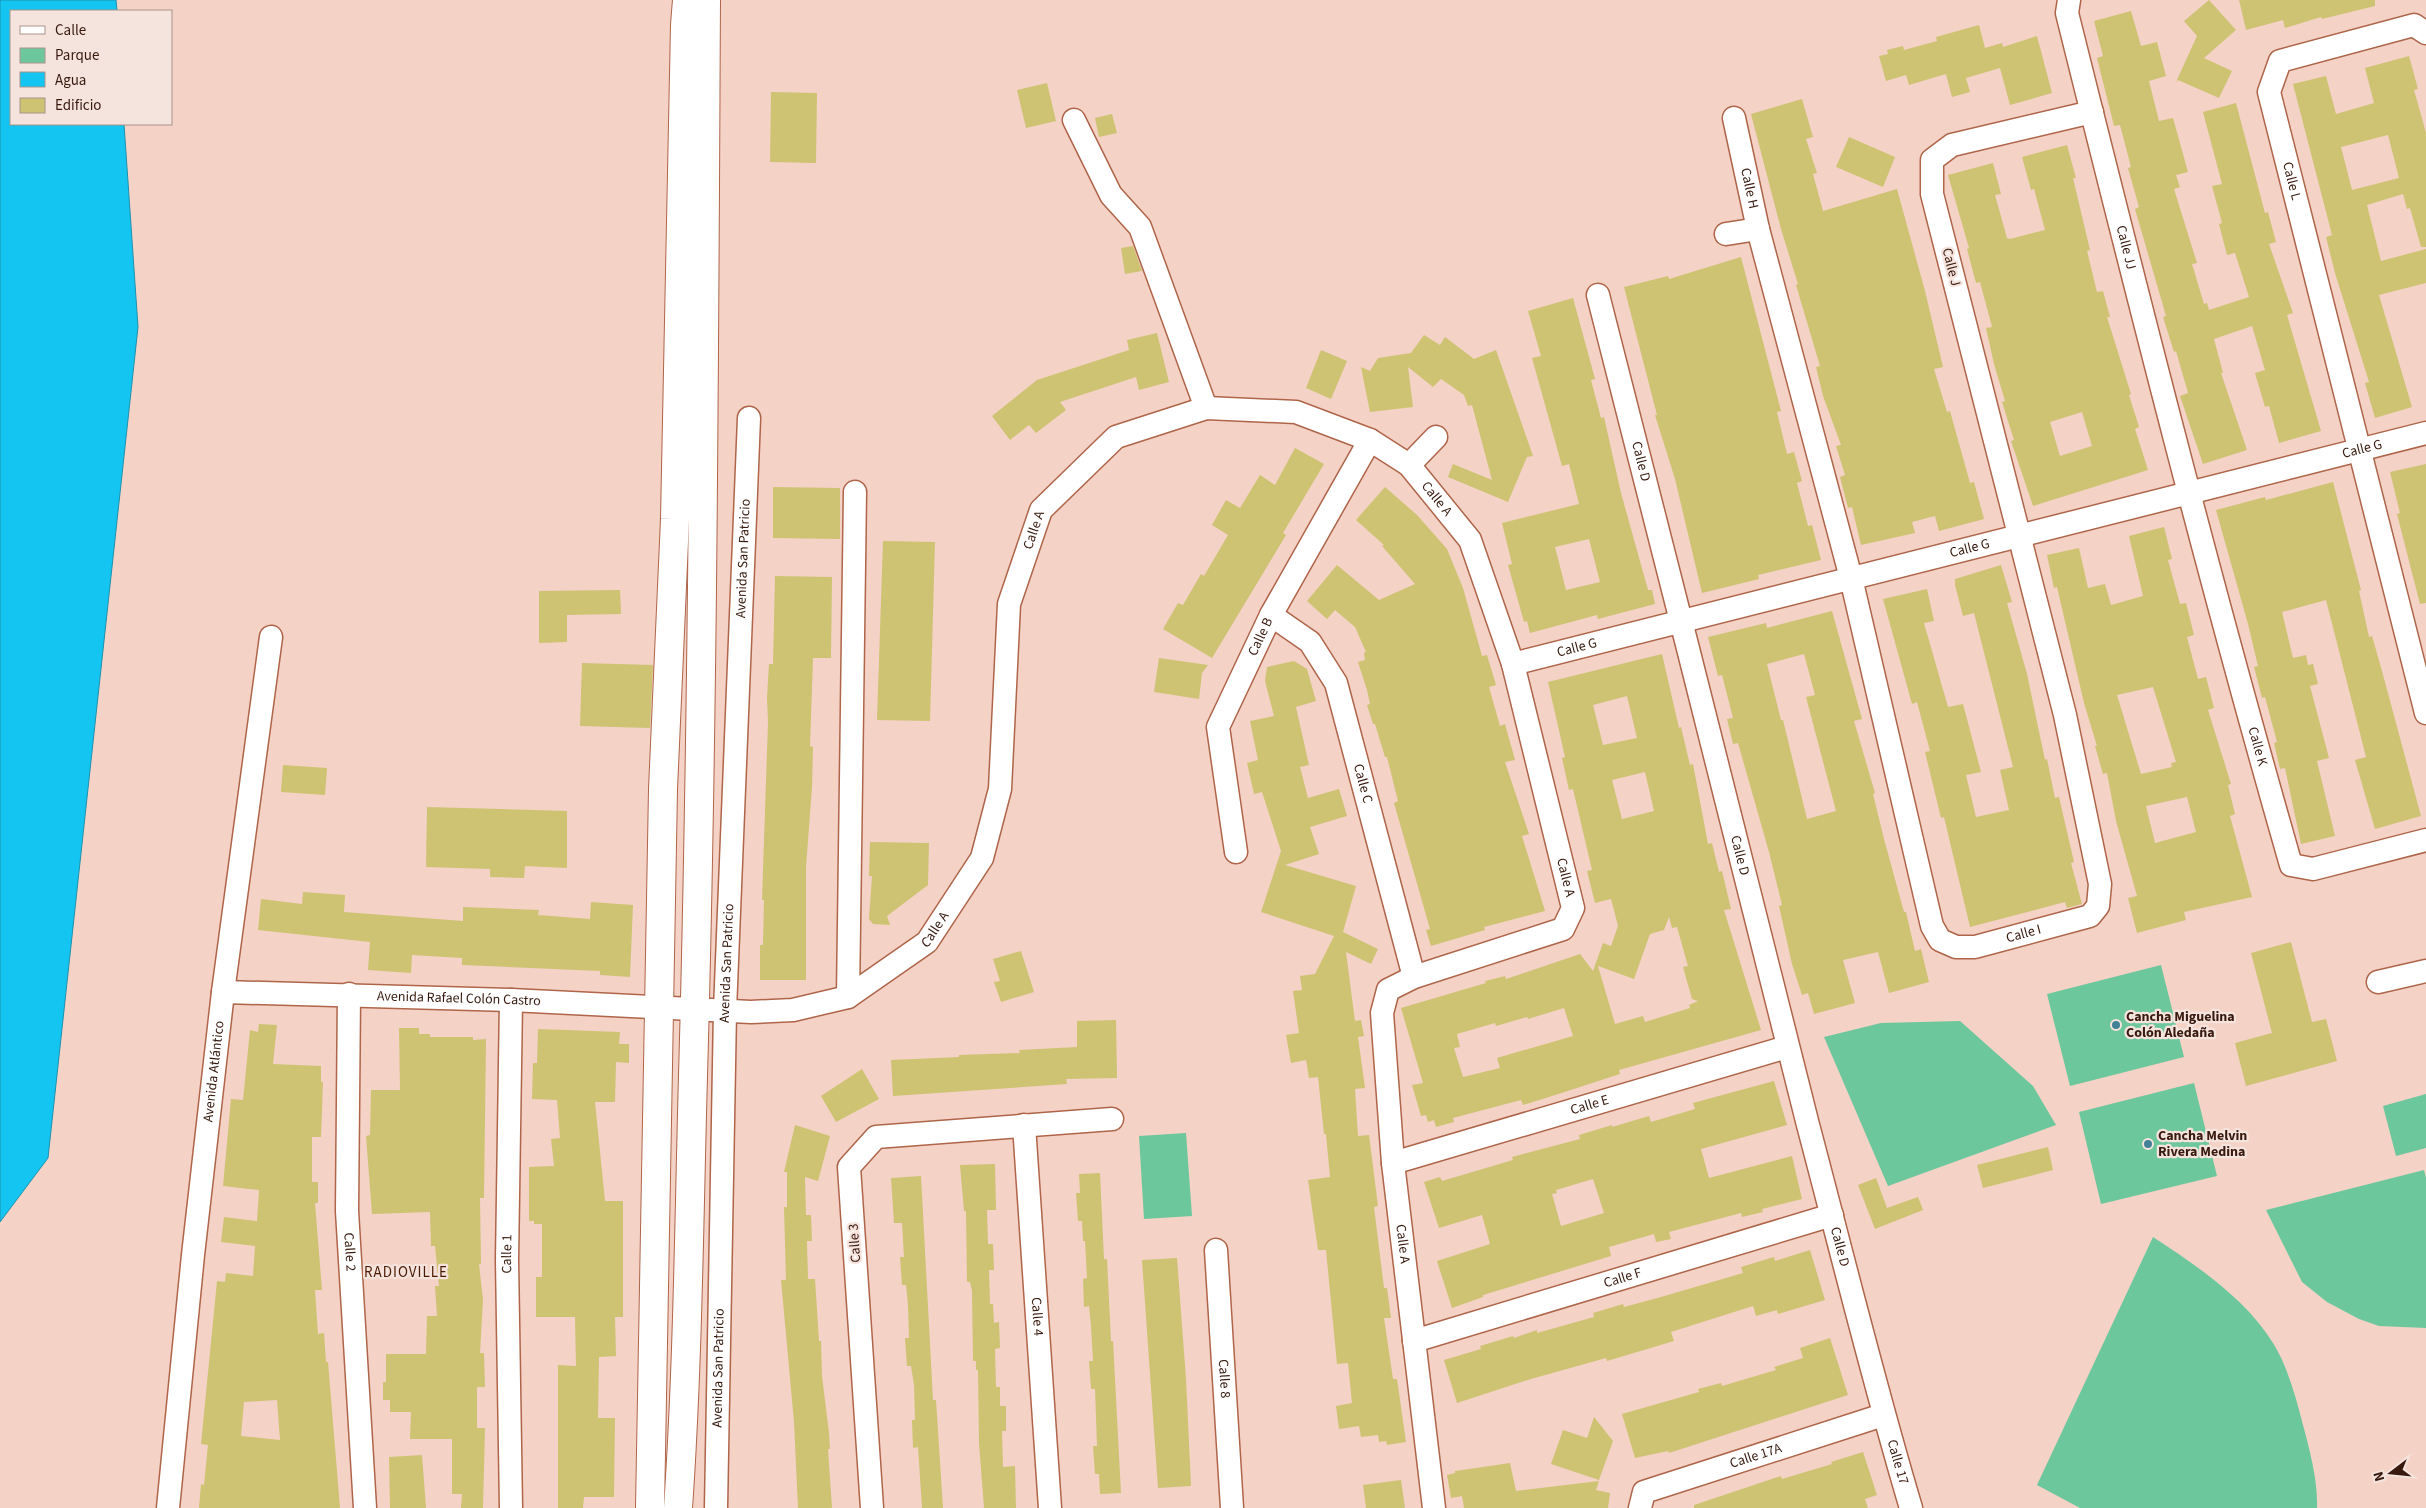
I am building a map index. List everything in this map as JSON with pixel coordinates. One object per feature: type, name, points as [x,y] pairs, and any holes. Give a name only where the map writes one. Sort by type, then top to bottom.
[{"type":"main road","points":[[650,1508],[663,788],[675,519],[684,45],[687,0]]},
{"type":"main road","points":[[678,1508],[684,1404],[695,1009],[704,508],[706,0]]},
{"type":"street","name":"Calle JJ","points":[[2069,0],[2067,13],[2189,494]]},
{"type":"street","name":"Calle L","points":[[2360,450],[2269,92],[2280,61],[2414,25],[2426,33]]},
{"type":"street","name":"Calle J","points":[[2020,536],[1932,194],[1932,160],[1952,146],[2092,112]]},
{"type":"street","name":"Calle H","points":[[1726,234],[1758,228],[1734,118]]},
{"type":"street","points":[[1074,120],[1111,195],[1140,227],[1206,408]]},
{"type":"street","name":"Calle I","points":[[1758,228],[1851,578],[1932,926],[1940,940],[1956,947],[1975,947],[2090,916],[2098,906],[2100,884],[2065,715],[2020,536]]},
{"type":"street","name":"Calle D","points":[[1598,295],[1683,622],[1787,1047],[1883,1415]]},
{"type":"street","name":"Calle A","points":[[695,1009],[751,1012],[793,1010],[848,996],[927,942],[982,858],[1000,789],[1009,604],[1041,510],[1116,437],[1206,408],[1296,412],[1370,440],[1409,465],[1470,540],[1514,664],[1573,908],[1563,928],[1414,977],[1388,990],[1382,1013],[1393,1163],[1434,1508]]},
{"type":"street","name":"Avenida San Patricio","points":[[716,1508],[725,1010],[749,418]]},
{"type":"street","name":"Calle G","points":[[1514,664],[2426,433]]},
{"type":"street","points":[[1409,465],[1436,437]]},
{"type":"street","name":"Calle B","points":[[1236,852],[1218,726],[1271,616],[1370,440]]},
{"type":"street","points":[[2360,450],[2426,713]]},
{"type":"street","points":[[848,996],[855,492]]},
{"type":"street","name":"Calle K","points":[[2189,494],[2234,666],[2291,865],[2313,869],[2426,840]]},
{"type":"street","name":"Calle C","points":[[1271,616],[1310,642],[1336,683],[1414,977]]},
{"type":"street","name":"Avenida Atlántico","points":[[168,1508],[193,1255],[223,992],[271,636]]},
{"type":"street","points":[[2378,982],[2426,971]]},
{"type":"street","name":"Avenida Rafael Colón Castro","points":[[223,992],[349,994],[695,1009]]},
{"type":"street","name":"Calle 2","points":[[349,994],[347,1211],[365,1508]]},
{"type":"street","name":"Calle 1","points":[[511,1000],[507,1260],[511,1508]]},
{"type":"street","name":"Calle E","points":[[1393,1163],[1787,1047]]},
{"type":"street","name":"Calle 3","points":[[872,1508],[850,1167],[876,1136],[1112,1119]]},
{"type":"street","name":"Calle 4","points":[[1024,1125],[1050,1508]]},
{"type":"street","name":"Calle F","points":[[1414,1341],[1832,1215]]},
{"type":"street","name":"Calle 8","points":[[1216,1250],[1232,1508]]},
{"type":"street","name":"Calle 17A","points":[[1640,1508],[1644,1492],[1883,1415]]},
{"type":"street","name":"Calle 17","points":[[1883,1415],[1911,1508]]},
{"type":"green space","name":"Cancha Miguelina Colón Aledaña","points":[[2161,965],[2184,1057],[2070,1086],[2047,994]]},
{"type":"green space","points":[[1960,1021],[2033,1086],[2056,1125],[1888,1186],[1824,1037],[1881,1023]]},
{"type":"green space","name":"Cancha Melvin Rivera Medina","points":[[2194,1083],[2217,1176],[2101,1204],[2079,1112]]},
{"type":"green space","points":[[2426,1094],[2426,1148],[2396,1156],[2383,1106]]},
{"type":"green space","points":[[1186,1133],[1192,1216],[1144,1219],[1139,1136]]},
{"type":"green space","points":[[2424,1170],[2426,1178],[2426,1328],[2379,1326],[2359,1319],[2327,1302],[2302,1282],[2266,1210]]},
{"type":"green space","points":[[2153,1237],[2203,1271],[2235,1298],[2262,1327],[2273,1343],[2287,1372],[2308,1445],[2316,1487],[2317,1508],[2080,1508],[2037,1485]]},
{"type":"water","points":[[0,0],[116,0],[117,10],[10,10],[10,125],[124,125],[138,327],[48,1158],[0,1222]]},
{"type":"building","points":[[2209,0],[2236,30],[2204,58],[2232,71],[2219,98],[2178,80],[2176,82],[2197,36],[2184,21]]},
{"type":"building","points":[[2239,0],[2375,0],[2375,6],[2322,19],[2321,17],[2285,28],[2283,20],[2246,30]]},
{"type":"building","points":[[2131,11],[2141,46],[2157,42],[2166,76],[2149,81],[2159,121],[2173,118],[2188,172],[2176,175],[2180,187],[2174,189],[2197,263],[2192,264],[2204,304],[2207,303],[2209,310],[2249,297],[2235,253],[2227,255],[2219,224],[2222,223],[2212,186],[2222,184],[2203,112],[2236,103],[2265,213],[2268,212],[2276,242],[2269,244],[2293,313],[2287,315],[2321,431],[2279,443],[2269,406],[2265,407],[2255,373],[2265,370],[2252,326],[2214,339],[2223,373],[2221,373],[2247,450],[2203,464],[2180,396],[2188,393],[2176,351],[2174,352],[2163,317],[2166,316],[2135,209],[2139,207],[2128,168],[2131,167],[2120,125],[2114,126],[2097,58],[2103,56],[2094,21]]},
{"type":"building","points":[[1979,25],[1985,48],[2002,43],[2003,47],[2037,36],[2052,93],[2010,105],[2000,68],[1966,78],[1970,92],[1952,97],[1946,74],[1909,85],[1906,75],[1886,81],[1879,56],[1888,54],[1887,50],[1903,46],[1904,50],[1937,41],[1936,37]]},
{"type":"building","points":[[2409,56],[2418,89],[2414,90],[2426,133],[2426,247],[2421,247],[2410,208],[2407,209],[2403,194],[2367,205],[2381,261],[2426,249],[2426,283],[2379,295],[2412,407],[2375,418],[2365,383],[2369,382],[2335,273],[2326,237],[2332,235],[2293,84],[2326,76],[2336,114],[2374,103],[2365,68]],"holes":[[[2388,135],[2399,178],[2352,190],[2341,147]]]},
{"type":"building","points":[[1047,83],[1056,121],[1026,128],[1017,90]]},
{"type":"building","points":[[771,92],[817,93],[816,163],[770,162]]},
{"type":"building","points":[[1802,99],[1813,137],[1806,139],[1817,173],[1813,174],[1823,211],[1897,189],[1925,291],[1943,367],[1934,369],[1947,412],[1950,411],[1970,483],[1974,482],[1984,519],[1939,531],[1935,516],[1912,522],[1915,533],[1861,545],[1852,507],[1848,508],[1840,477],[1845,475],[1836,446],[1841,445],[1823,396],[1816,367],[1820,366],[1796,285],[1798,284],[1781,229],[1751,114]]},
{"type":"building","points":[[1112,114],[1117,133],[1099,137],[1095,118]]},
{"type":"building","points":[[1849,137],[1895,157],[1883,187],[1836,167]]},
{"type":"building","points":[[2067,145],[2076,178],[2073,178],[2090,250],[2087,251],[2097,292],[2103,291],[2110,317],[2107,317],[2131,394],[2129,395],[2139,427],[2135,429],[2148,470],[2033,506],[2011,441],[2014,440],[2002,402],[2005,401],[1986,328],[1992,327],[1980,282],[1976,283],[1967,249],[1969,248],[1948,175],[1993,163],[2001,194],[1995,195],[2007,238],[2010,239],[2045,230],[2034,189],[2031,190],[2022,157]],"holes":[[[2082,412],[2092,446],[2060,456],[2050,422]]]},
{"type":"building","points":[[1133,246],[1142,271],[1125,274],[1121,248]]},
{"type":"building","points":[[1741,257],[1781,411],[1777,412],[1787,454],[1794,452],[1802,481],[1797,483],[1808,526],[1812,525],[1821,560],[1758,575],[1759,579],[1702,593],[1675,479],[1655,415],[1657,415],[1624,287],[1668,276],[1669,279]]},
{"type":"building","points":[[1573,298],[1595,379],[1591,380],[1601,418],[1604,417],[1621,493],[1648,590],[1652,590],[1655,604],[1598,619],[1597,615],[1530,633],[1527,621],[1524,622],[1508,565],[1512,564],[1502,523],[1579,504],[1569,464],[1562,466],[1532,358],[1541,356],[1528,311]],"holes":[[[1589,539],[1600,582],[1566,590],[1555,547]]]},
{"type":"building","points":[[1157,333],[1169,382],[1139,390],[1136,377],[1060,402],[1066,410],[1036,433],[1029,425],[1010,440],[992,416],[1037,380],[1129,350],[1127,340]]},
{"type":"building","points":[[1424,335],[1440,345],[1445,337],[1474,359],[1496,350],[1533,456],[1527,457],[1508,502],[1448,477],[1453,464],[1492,480],[1472,405],[1468,406],[1464,395],[1441,379],[1433,387],[1408,367],[1413,407],[1370,412],[1361,367],[1370,371],[1378,358],[1411,353]]},
{"type":"building","points":[[1321,350],[1347,361],[1331,399],[1306,388]]},
{"type":"building","points":[[1295,448],[1324,464],[1283,533],[1286,535],[1212,658],[1163,629],[1178,603],[1183,605],[1201,574],[1204,576],[1228,535],[1212,525],[1226,500],[1240,508],[1260,475],[1275,485]]},
{"type":"building","points":[[2426,464],[2426,603],[2420,604],[2397,514],[2400,513],[2390,472]]},
{"type":"building","points":[[2333,482],[2361,590],[2359,591],[2369,637],[2372,636],[2421,816],[2375,829],[2355,760],[2366,757],[2326,600],[2282,612],[2293,658],[2306,655],[2308,665],[2313,664],[2318,684],[2310,686],[2329,758],[2317,761],[2335,836],[2301,844],[2285,768],[2280,769],[2274,743],[2277,742],[2265,697],[2262,698],[2254,667],[2258,666],[2248,624],[2216,510],[2265,497],[2266,500]]},
{"type":"building","points":[[773,487],[840,488],[840,539],[773,538]]},
{"type":"building","points":[[1385,487],[1417,515],[1447,549],[1463,588],[1482,656],[1487,655],[1496,685],[1489,687],[1500,726],[1505,724],[1515,760],[1505,762],[1529,834],[1522,836],[1545,911],[1484,927],[1485,930],[1431,946],[1426,930],[1430,929],[1394,803],[1398,801],[1387,757],[1385,757],[1367,705],[1370,704],[1358,662],[1365,660],[1364,653],[1366,652],[1355,627],[1335,610],[1327,619],[1307,601],[1337,565],[1379,600],[1415,584],[1382,546],[1384,545],[1356,520]]},
{"type":"building","points":[[2164,527],[2172,559],[2168,560],[2180,604],[2186,603],[2194,635],[2187,637],[2198,679],[2206,677],[2214,708],[2208,710],[2231,784],[2228,785],[2235,814],[2230,816],[2252,897],[2184,912],[2186,920],[2137,933],[2128,898],[2137,896],[2116,821],[2107,773],[2103,774],[2095,746],[2097,746],[2084,703],[2057,587],[2054,588],[2047,555],[2079,548],[2088,588],[2105,584],[2111,605],[2143,596],[2129,536]],"holes":[[[2153,687],[2176,762],[2171,763],[2172,767],[2141,774],[2117,695]],[[2187,797],[2196,832],[2155,843],[2146,806]]]},
{"type":"building","points":[[883,541],[935,542],[930,721],[877,720]]},
{"type":"building","points":[[2001,565],[2012,602],[2007,603],[2027,674],[2055,798],[2059,797],[2074,862],[2071,863],[2082,904],[2067,908],[2065,902],[1970,927],[1944,817],[1941,818],[1925,752],[1930,751],[1917,702],[1912,704],[1883,599],[1927,589],[1934,621],[1924,623],[1948,707],[1963,704],[1981,772],[1966,775],[1976,817],[2009,810],[2000,770],[2013,767],[1974,613],[1963,616],[1955,585],[1955,579]]},
{"type":"building","points":[[775,576],[832,577],[831,658],[813,658],[810,746],[813,747],[812,787],[806,867],[806,980],[760,980],[760,945],[763,945],[764,900],[762,900],[768,722],[767,698],[769,664],[773,664]]},
{"type":"building","points":[[620,590],[621,614],[567,615],[567,642],[539,643],[539,591]]},
{"type":"building","points":[[1832,611],[1862,719],[1854,721],[1875,793],[1873,794],[1884,839],[1904,912],[1906,912],[1915,951],[1921,949],[1929,982],[1889,993],[1878,952],[1843,960],[1855,1003],[1814,1014],[1808,993],[1802,995],[1792,964],[1779,906],[1782,905],[1769,852],[1738,743],[1733,744],[1727,719],[1733,718],[1722,675],[1718,676],[1708,637],[1766,623],[1767,628]],"holes":[[[1804,654],[1815,695],[1806,697],[1836,811],[1807,819],[1767,664]]]},
{"type":"building","points":[[1662,654],[1679,728],[1681,727],[1690,765],[1693,764],[1708,844],[1712,843],[1719,872],[1722,871],[1731,909],[1724,910],[1761,1030],[1619,1070],[1620,1074],[1523,1105],[1521,1100],[1453,1118],[1454,1122],[1436,1127],[1434,1120],[1428,1122],[1426,1115],[1421,1116],[1412,1085],[1423,1083],[1401,1008],[1486,983],[1485,981],[1505,976],[1506,979],[1580,954],[1593,971],[1603,943],[1611,946],[1618,926],[1611,899],[1595,903],[1587,871],[1592,870],[1573,789],[1569,790],[1562,758],[1565,757],[1548,682]],"holes":[[[1627,696],[1637,738],[1603,745],[1593,705]],[[1645,772],[1654,811],[1622,819],[1612,780]],[[1669,917],[1672,928],[1677,927],[1688,966],[1683,967],[1692,999],[1698,1001],[1689,1005],[1690,1008],[1645,1022],[1643,1016],[1615,1024],[1598,966],[1634,979],[1650,934],[1664,930]],[[1564,1008],[1573,1036],[1497,1058],[1500,1068],[1463,1077],[1454,1048],[1460,1047],[1457,1034],[1495,1023],[1496,1026],[1527,1017],[1528,1019]]]},
{"type":"building","points":[[1159,658],[1208,665],[1202,673],[1199,699],[1154,692]]},
{"type":"building","points":[[1294,661],[1307,669],[1316,701],[1296,707],[1309,765],[1300,767],[1308,798],[1339,789],[1347,816],[1310,827],[1319,854],[1285,865],[1356,886],[1343,932],[1378,949],[1371,964],[1346,952],[1355,1021],[1361,1020],[1364,1036],[1358,1037],[1365,1088],[1355,1089],[1358,1136],[1369,1135],[1378,1206],[1374,1207],[1384,1288],[1387,1288],[1391,1318],[1384,1318],[1393,1379],[1397,1379],[1406,1442],[1387,1445],[1386,1441],[1379,1442],[1378,1435],[1361,1437],[1359,1426],[1339,1429],[1336,1406],[1352,1403],[1348,1363],[1337,1364],[1326,1250],[1318,1250],[1308,1180],[1330,1177],[1326,1134],[1324,1134],[1318,1077],[1309,1078],[1306,1060],[1291,1063],[1286,1035],[1299,1033],[1293,991],[1302,990],[1300,976],[1315,974],[1334,936],[1261,912],[1281,851],[1262,792],[1254,794],[1247,763],[1258,760],[1250,721],[1274,716],[1265,681],[1267,667]]},
{"type":"building","points":[[582,663],[653,665],[650,728],[580,726]]},
{"type":"building","points":[[283,765],[327,768],[325,795],[281,792]]},
{"type":"building","points":[[427,807],[567,811],[567,868],[525,866],[524,878],[490,877],[490,869],[426,867]]},
{"type":"building","points":[[870,842],[929,843],[928,885],[887,916],[890,925],[873,924],[869,919],[872,876],[869,876]]},
{"type":"building","points":[[303,892],[345,895],[344,912],[463,921],[463,907],[539,910],[538,915],[590,919],[591,902],[633,905],[630,977],[600,975],[600,971],[462,965],[462,958],[412,955],[411,973],[368,970],[370,942],[258,930],[261,899],[302,904]]},
{"type":"building","points":[[2291,942],[2312,1022],[2326,1019],[2337,1061],[2246,1086],[2235,1043],[2272,1033],[2251,953]]},
{"type":"building","points":[[1021,951],[1034,992],[1001,1002],[994,982],[1000,981],[993,959]]},
{"type":"building","points":[[1116,1020],[1117,1078],[1066,1079],[1067,1084],[893,1096],[891,1060],[1020,1053],[1019,1050],[1077,1047],[1077,1021]]},
{"type":"building","points":[[259,1024],[277,1025],[273,1064],[321,1066],[321,1082],[323,1082],[321,1137],[312,1137],[312,1182],[318,1182],[318,1203],[315,1203],[322,1290],[315,1290],[318,1334],[324,1333],[326,1362],[328,1362],[340,1508],[199,1508],[201,1484],[204,1485],[208,1445],[201,1444],[217,1281],[225,1282],[226,1273],[253,1276],[255,1246],[221,1242],[224,1217],[257,1221],[259,1190],[223,1186],[231,1099],[243,1100],[250,1030],[258,1032]],"holes":[[[277,1400],[280,1440],[241,1436],[244,1402]]]},
{"type":"building","points":[[399,1028],[419,1028],[419,1034],[430,1034],[430,1037],[473,1037],[473,1040],[486,1039],[484,1198],[480,1198],[481,1264],[479,1264],[483,1300],[480,1353],[484,1353],[485,1387],[477,1387],[477,1428],[485,1428],[483,1508],[461,1508],[462,1494],[452,1494],[452,1439],[410,1439],[411,1412],[390,1412],[390,1400],[383,1400],[383,1382],[386,1382],[386,1354],[426,1354],[427,1316],[437,1316],[435,1286],[439,1286],[435,1246],[431,1246],[430,1212],[372,1214],[366,1136],[370,1135],[371,1090],[400,1090]]},
{"type":"building","points":[[538,1029],[620,1032],[619,1044],[629,1044],[629,1063],[616,1062],[615,1102],[595,1102],[605,1201],[623,1201],[623,1317],[615,1317],[616,1356],[599,1357],[598,1418],[615,1418],[614,1497],[584,1497],[583,1508],[558,1508],[558,1365],[576,1366],[575,1317],[536,1317],[536,1277],[542,1277],[542,1224],[534,1224],[534,1221],[529,1221],[529,1167],[554,1166],[551,1139],[560,1138],[557,1100],[532,1099],[533,1063],[537,1063]]},
{"type":"building","points":[[862,1069],[879,1099],[836,1122],[821,1096]]},
{"type":"building","points":[[1774,1081],[1787,1125],[1701,1149],[1709,1178],[1792,1156],[1802,1199],[1762,1209],[1763,1212],[1742,1217],[1741,1213],[1669,1232],[1671,1239],[1656,1242],[1654,1234],[1609,1247],[1611,1256],[1483,1295],[1483,1297],[1452,1308],[1437,1261],[1490,1244],[1482,1215],[1439,1228],[1424,1182],[1440,1177],[1442,1181],[1513,1160],[1512,1157],[1580,1139],[1579,1135],[1612,1125],[1612,1127],[1649,1116],[1651,1122],[1695,1109],[1693,1103]],"holes":[[[1593,1179],[1604,1213],[1561,1226],[1552,1194],[1557,1193],[1556,1190]]]},
{"type":"building","points":[[795,1125],[830,1136],[818,1181],[805,1177],[806,1215],[811,1215],[812,1241],[807,1241],[808,1279],[815,1279],[819,1341],[821,1341],[822,1376],[829,1433],[830,1449],[828,1449],[832,1508],[798,1508],[794,1422],[781,1280],[786,1280],[784,1207],[787,1207],[787,1172],[784,1172]]},
{"type":"building","points":[[2048,1147],[2053,1170],[1983,1188],[1977,1165]]},
{"type":"building","points":[[995,1164],[996,1210],[987,1210],[988,1244],[993,1244],[994,1270],[989,1270],[990,1304],[993,1304],[994,1323],[999,1322],[1000,1348],[995,1349],[996,1387],[1000,1387],[1000,1406],[1006,1406],[1006,1431],[1002,1431],[1003,1467],[1015,1466],[1016,1508],[984,1508],[979,1443],[978,1370],[976,1370],[976,1361],[973,1361],[972,1291],[970,1282],[967,1282],[966,1211],[964,1211],[960,1165]]},
{"type":"building","points":[[1100,1173],[1104,1259],[1107,1259],[1111,1341],[1113,1341],[1121,1493],[1100,1494],[1099,1474],[1095,1474],[1093,1446],[1097,1446],[1095,1389],[1091,1389],[1089,1361],[1093,1361],[1091,1326],[1089,1306],[1084,1307],[1083,1279],[1087,1278],[1085,1241],[1083,1241],[1082,1221],[1078,1221],[1076,1193],[1080,1193],[1079,1174]]},
{"type":"building","points":[[921,1176],[933,1400],[936,1400],[943,1508],[922,1508],[918,1447],[913,1448],[912,1420],[915,1420],[914,1385],[911,1366],[907,1366],[905,1338],[909,1338],[906,1285],[902,1285],[900,1257],[904,1257],[902,1223],[894,1223],[891,1178]]},
{"type":"building","points":[[1876,1178],[1887,1208],[1918,1197],[1923,1210],[1875,1229],[1858,1185]]},
{"type":"building","points":[[1810,1250],[1825,1300],[1778,1314],[1777,1310],[1756,1316],[1753,1306],[1671,1332],[1674,1341],[1607,1361],[1606,1358],[1531,1379],[1457,1403],[1444,1360],[1481,1349],[1480,1346],[1513,1336],[1514,1338],[1537,1330],[1537,1333],[1594,1317],[1593,1313],[1623,1304],[1624,1307],[1743,1273],[1741,1267],[1774,1257],[1775,1261]]},
{"type":"building","points":[[1177,1258],[1186,1379],[1191,1486],[1158,1488],[1142,1260]]},
{"type":"building","points":[[1830,1338],[1848,1395],[1669,1453],[1668,1451],[1635,1458],[1622,1414],[1699,1392],[1698,1389],[1721,1383],[1722,1386],[1776,1370],[1774,1367],[1803,1358],[1800,1348]]},
{"type":"building","points":[[1594,1417],[1613,1441],[1599,1480],[1551,1464],[1563,1430],[1587,1438]]},
{"type":"building","points":[[1863,1452],[1877,1495],[1865,1499],[1868,1508],[1694,1508],[1694,1505],[1781,1476],[1782,1479],[1832,1464],[1831,1462]]},
{"type":"building","points":[[422,1455],[426,1508],[390,1508],[389,1457]]},
{"type":"building","points":[[1510,1463],[1516,1491],[1599,1481],[1596,1490],[1610,1493],[1608,1508],[1464,1508],[1462,1496],[1451,1498],[1447,1475],[1455,1473],[1455,1471]]},
{"type":"building","points":[[1401,1480],[1405,1508],[1366,1508],[1363,1485]]},
{"type":"place","name":"Cancha Miguelina Colón Aledaña","points":[[2116,1025]]},
{"type":"place","name":"Cancha Melvin Rivera Medina","points":[[2148,1144]]},
{"type":"district","name":"RADIOVILLE","points":[[406,1272]]}]
